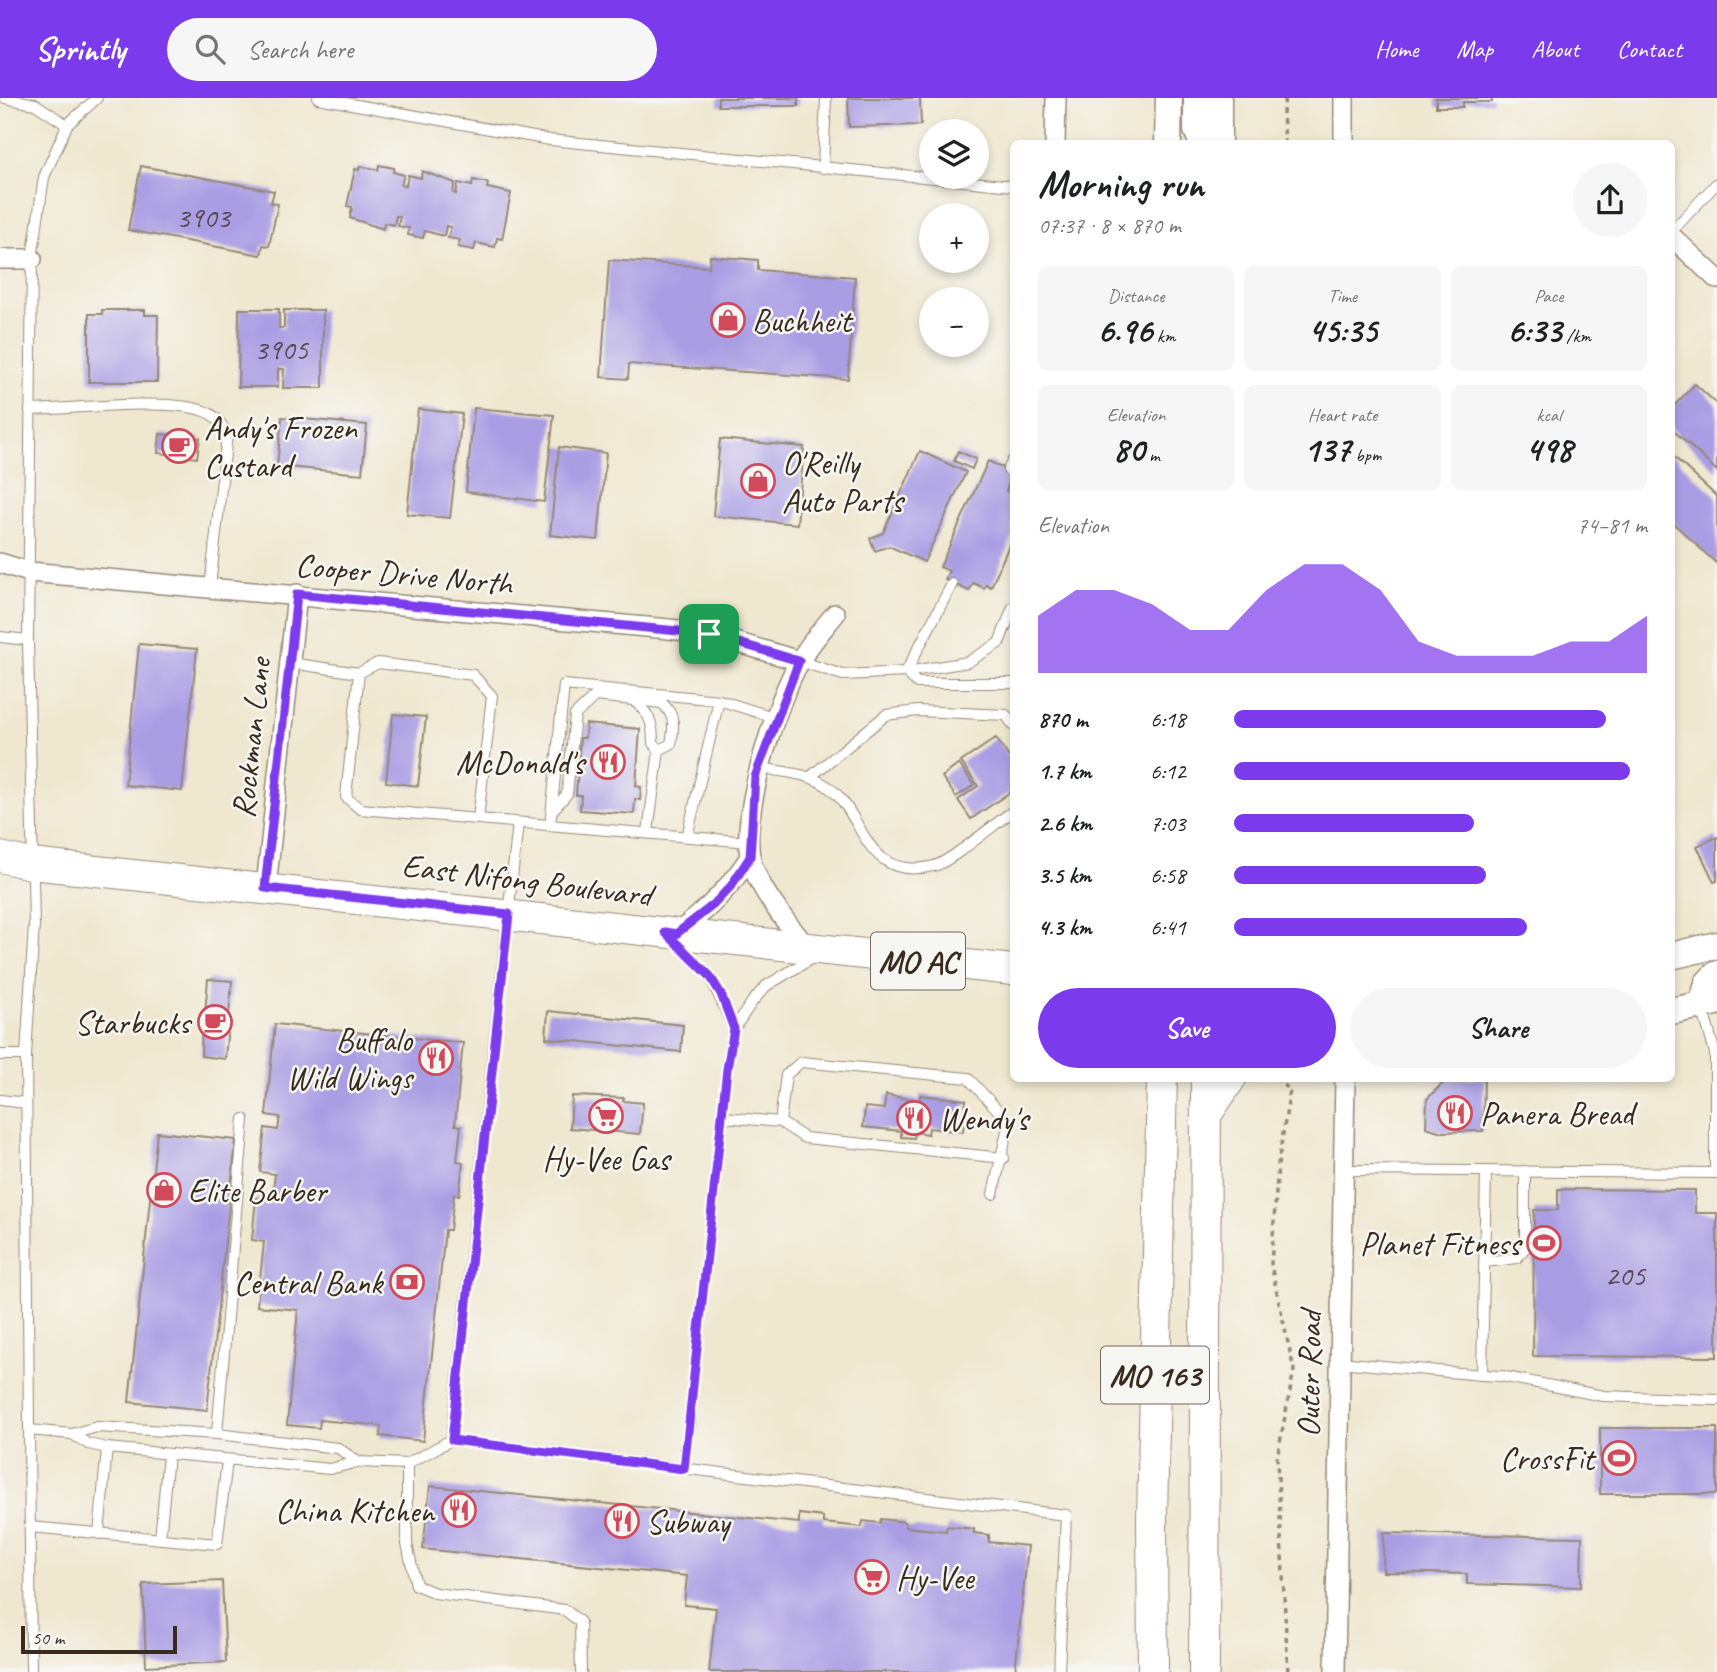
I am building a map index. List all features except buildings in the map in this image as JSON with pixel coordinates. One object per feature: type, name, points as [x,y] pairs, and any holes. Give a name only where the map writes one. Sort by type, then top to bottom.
[{"type":"main road","points":[[1168,140],[1169,98]]},
{"type":"main road","points":[[1197,98],[1197,130],[1201,140]]},
{"type":"main road","points":[[1218,98],[1218,140]]},
{"type":"main road","name":"East Nifong Boulevard","points":[[0,858],[31,864],[509,914],[816,951],[1010,970]]},
{"type":"main road","name":"East Nifong Boulevard","points":[[0,867],[31,864]]},
{"type":"main road","points":[[1675,955],[1717,945]]},
{"type":"main road","points":[[1675,1009],[1709,1004],[1708,983],[1717,974]]},
{"type":"main road","points":[[1150,1082],[1161,1112]]},
{"type":"main road","name":"MO 163","points":[[1153,1672],[1152,1517],[1162,1082]]},
{"type":"main road","name":"MO 163","points":[[1204,1672],[1206,1082]]},
{"type":"main road","points":[[1206,1115],[1228,1082]]},
{"type":"street","points":[[1055,140],[1056,98]]},
{"type":"street","points":[[1344,98],[1344,140]]},
{"type":"street","points":[[1675,238],[1717,279]]},
{"type":"street","points":[[0,259],[32,259]]},
{"type":"street","name":"Cooper Drive North","points":[[0,563],[29,572],[297,594],[709,634],[799,661]]},
{"type":"street","name":"Rockman Lane","points":[[265,888],[297,594]]},
{"type":"street","points":[[670,933],[713,905],[731,886],[750,849],[759,768],[777,718],[799,661],[835,614]]},
{"type":"street","points":[[750,849],[784,920],[816,951]]},
{"type":"street","name":"Outer Road","points":[[1335,1672],[1345,1082]]},
{"type":"lane","points":[[31,1672],[26,1055],[34,925],[28,640],[32,259],[44,177],[67,125],[97,98]]},
{"type":"lane","points":[[318,98],[550,140],[1010,186]]},
{"type":"lane","points":[[823,168],[826,98]]},
{"type":"lane","points":[[2,100],[35,104],[67,125]]},
{"type":"lane","points":[[1675,230],[1717,183]]},
{"type":"lane","points":[[30,410],[163,406],[201,410],[220,420],[227,435],[210,587]]},
{"type":"lane","points":[[905,672],[953,583]]},
{"type":"lane","points":[[799,661],[843,675],[905,672],[968,662],[999,643],[1010,615]]},
{"type":"lane","points":[[0,637],[28,640]]},
{"type":"lane","points":[[290,663],[359,673],[378,663],[473,675],[492,696],[478,819]]},
{"type":"lane","points":[[905,672],[917,683],[1010,683]]},
{"type":"lane","points":[[359,673],[346,797],[360,809],[648,832],[687,836],[750,849]]},
{"type":"lane","points":[[550,825],[564,685],[719,700],[777,718]]},
{"type":"lane","points":[[552,811],[568,794],[575,715],[595,696],[631,698],[662,704],[670,710],[675,723],[671,744],[659,750]]},
{"type":"lane","points":[[631,698],[648,712],[653,725],[653,743],[659,750],[648,832]]},
{"type":"lane","points":[[687,836],[719,700]]},
{"type":"lane","points":[[810,777],[886,715],[918,711],[1006,715],[1010,721]]},
{"type":"lane","points":[[759,768],[810,777],[832,790],[876,855],[901,867],[935,866],[1010,813]]},
{"type":"lane","points":[[452,1440],[517,823]]},
{"type":"lane","points":[[670,933],[710,976],[734,1029]]},
{"type":"lane","points":[[684,1469],[734,1029],[766,986],[816,951]]},
{"type":"lane","points":[[1345,1170],[1716,1173],[1715,1053],[1709,1004]]},
{"type":"lane","points":[[0,1055],[26,1055]]},
{"type":"lane","points":[[780,1122],[786,1075],[801,1062],[968,1078],[1009,1122],[993,1194]]},
{"type":"lane","points":[[0,1100],[26,1103]]},
{"type":"lane","points":[[723,1118],[780,1122],[805,1139],[1003,1158]]},
{"type":"lane","points":[[217,1434],[244,1119]]},
{"type":"lane","points":[[1482,1376],[1486,1171]]},
{"type":"lane","points":[[1485,1262],[1517,1258],[1525,1248],[1525,1171]]},
{"type":"lane","points":[[1339,1362],[1514,1378],[1603,1396],[1717,1400]]},
{"type":"lane","points":[[29,1430],[72,1434],[97,1427],[217,1434],[338,1448],[358,1462]]},
{"type":"lane","points":[[72,1434],[88,1444],[107,1448],[330,1469],[358,1462],[407,1464],[452,1440],[1066,1515],[1059,1672]]},
{"type":"lane","points":[[99,1534],[107,1448]]},
{"type":"lane","points":[[160,1539],[168,1455]]},
{"type":"lane","points":[[30,1527],[217,1544],[227,1461]]},
{"type":"lane","points":[[407,1464],[407,1544],[416,1585],[435,1593],[565,1609],[580,1622],[581,1672]]},
{"type":"path","points":[[1285,98],[1285,140]]},
{"type":"path","points":[[1281,1082],[1290,1090],[1278,1164],[1271,1265],[1294,1370],[1277,1458],[1288,1672]]},
{"type":"place","name":"Buchheit","points":[[728,320]]},
{"type":"place","name":"Andy's Frozen Custard","points":[[179,446]]},
{"type":"place","name":"O'Reilly Auto Parts","points":[[758,481]]},
{"type":"place","name":"McDonald's","points":[[608,762]]},
{"type":"place","name":"Starbucks","points":[[215,1022]]},
{"type":"place","name":"Buffalo Wild Wings","points":[[436,1058]]},
{"type":"place","name":"Panera Bread","points":[[1455,1113]]},
{"type":"place","name":"Hy-Vee Gas","points":[[606,1116]]},
{"type":"place","name":"Wendy's","points":[[914,1118]]},
{"type":"place","name":"Elite Barber","points":[[164,1190]]},
{"type":"place","name":"Planet Fitness","points":[[1544,1243]]},
{"type":"place","name":"Central Bank","points":[[407,1282]]},
{"type":"place","name":"CrossFit","points":[[1619,1458]]},
{"type":"place","name":"China Kitchen","points":[[459,1510]]},
{"type":"place","name":"Subway","points":[[622,1521]]},
{"type":"place","name":"Hy-Vee","points":[[872,1577]]},
{"type":"route","points":[[297,594],[709,634],[799,661],[755,777],[750,857],[731,886],[713,905],[676,934],[665,932],[710,976],[721,994],[734,1029],[727,1069],[684,1469],[452,1440],[509,914],[265,888],[297,594]]}]
